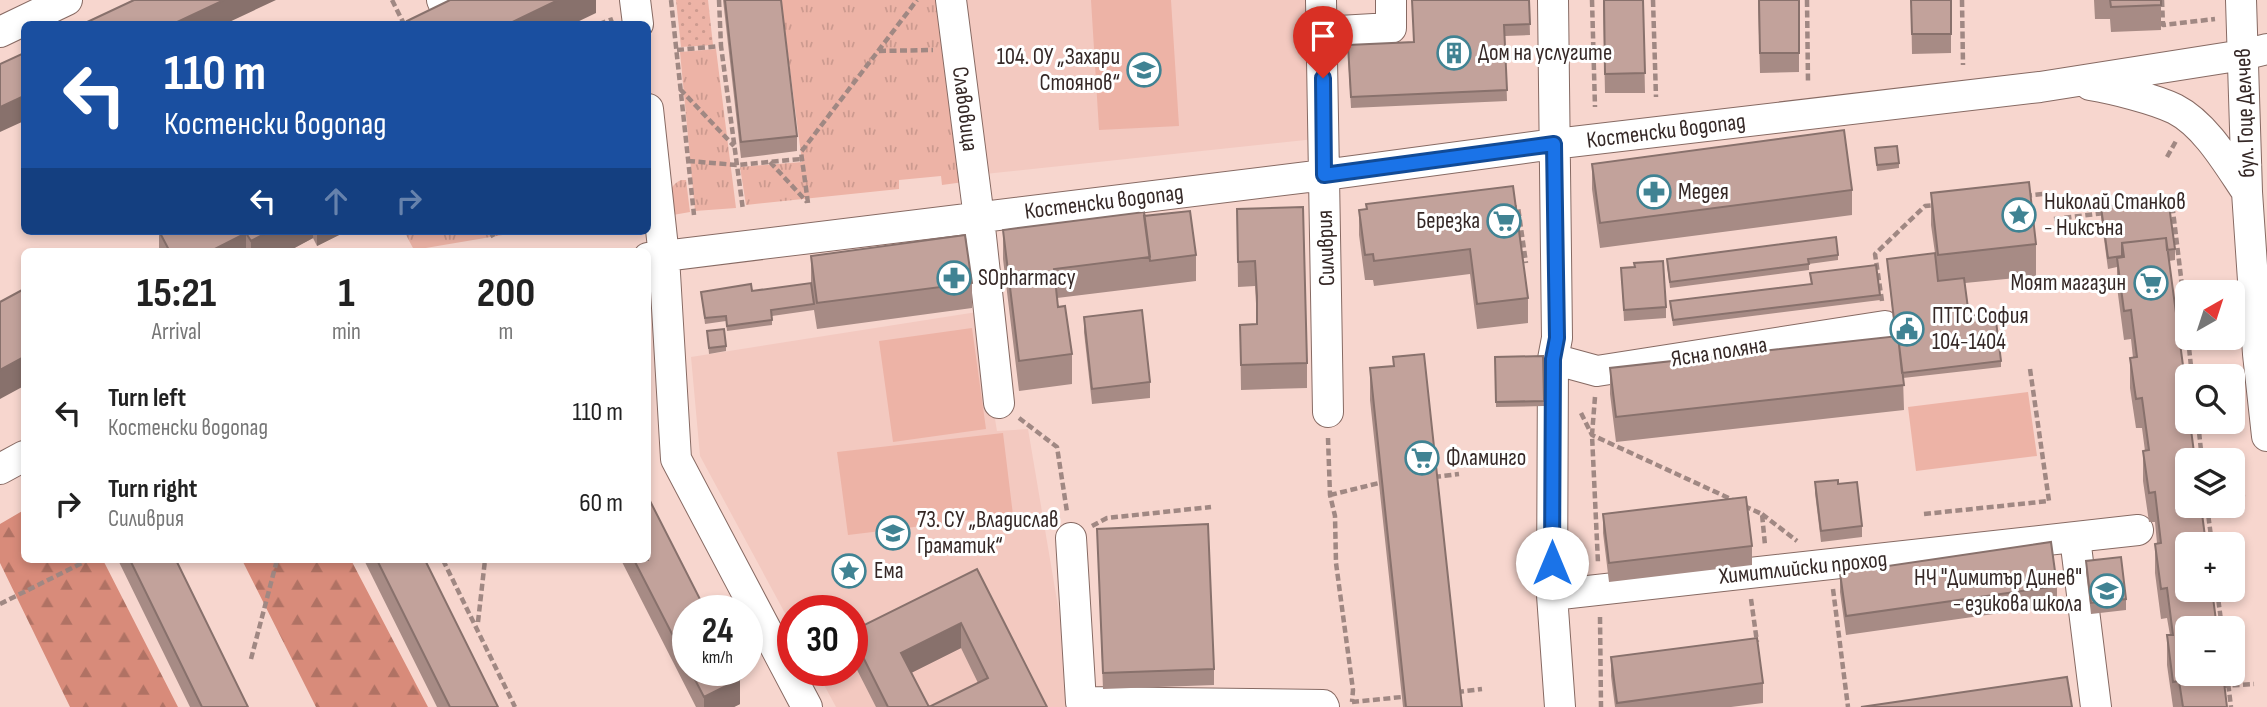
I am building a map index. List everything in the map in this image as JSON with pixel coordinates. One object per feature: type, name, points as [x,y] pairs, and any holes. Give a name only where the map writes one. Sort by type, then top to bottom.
[{"type":"street","points":[[23,21],[66,0]]},
{"type":"street","points":[[442,0],[448,14],[476,0]]},
{"type":"street","points":[[635,0],[638,21]]},
{"type":"street","name":"Славовица","points":[[951,0],[999,403]]},
{"type":"street","name":"Силиврия","points":[[1321,0],[1328,412]]},
{"type":"street","points":[[1322,32],[1391,27],[1391,0]]},
{"type":"street","points":[[1553,0],[1557,338],[1553,359],[1552,595],[1560,707]]},
{"type":"street","name":"бул. Гоце Делчев","points":[[2241,0],[2255,52],[2247,192],[2258,354],[2267,436]]},
{"type":"street","points":[[0,32],[21,22]]},
{"type":"street","name":"Костенски водопад","points":[[656,257],[1554,144],[2076,82],[2255,52]]},
{"type":"street","points":[[2076,82],[2113,89],[2175,109],[2204,134],[2247,192]]},
{"type":"street","points":[[651,164],[656,257],[676,459],[807,707]]},
{"type":"street","name":"Ясна поляна","points":[[1553,359],[1597,371],[1885,326]]},
{"type":"street","points":[[0,469],[21,458]]},
{"type":"street","name":"Химитлийски проход","points":[[1552,595],[2138,530]]},
{"type":"street","points":[[1071,538],[1081,702],[1333,705]]},
{"type":"street","points":[[2075,538],[2096,707]]},
{"type":"path","points":[[392,0],[402,21]]},
{"type":"path","points":[[671,0],[694,215]]},
{"type":"path","points":[[719,0],[721,47],[743,210]]},
{"type":"path","points":[[769,162],[808,203],[800,152],[917,0]]},
{"type":"path","points":[[1592,0],[1595,107]]},
{"type":"path","points":[[1653,0],[1656,97]]},
{"type":"path","points":[[1807,0],[1808,82]]},
{"type":"path","points":[[1962,0],[1963,65]]},
{"type":"path","points":[[2162,0],[2163,25],[2210,20]]},
{"type":"path","points":[[677,50],[721,47]]},
{"type":"path","points":[[878,51],[933,50]]},
{"type":"path","points":[[680,89],[734,147]]},
{"type":"path","points":[[688,161],[737,165],[802,159]]},
{"type":"path","points":[[2025,196],[2052,193]]},
{"type":"path","points":[[1885,326],[1875,254],[1925,206],[1949,203]]},
{"type":"path","points":[[2159,205],[2172,203],[2182,280]]},
{"type":"path","points":[[1503,209],[1518,207],[1527,266]]},
{"type":"path","points":[[2054,219],[2107,212]]},
{"type":"path","points":[[492,235],[495,240]]},
{"type":"path","points":[[1924,514],[2049,501],[2030,369]]},
{"type":"path","points":[[1597,371],[1592,435],[1600,591],[1601,707]]},
{"type":"path","points":[[1575,402],[1592,435],[1762,514],[1758,573],[1758,648]]},
{"type":"path","points":[[999,403],[1057,447],[1071,538],[1107,518],[1211,507]]},
{"type":"path","points":[[1328,446],[1330,495],[1335,516],[1336,563],[1353,690],[1333,705]]},
{"type":"path","points":[[1434,477],[1459,474]]},
{"type":"path","points":[[1330,495],[1379,483]]},
{"type":"path","points":[[0,604],[82,563]]},
{"type":"path","points":[[251,659],[276,563]]},
{"type":"path","points":[[444,563],[515,707]]},
{"type":"path","points":[[478,622],[485,563]]},
{"type":"path","points":[[1830,565],[1848,707]]},
{"type":"path","points":[[1601,670],[1614,668]]},
{"type":"path","points":[[2245,685],[2255,684]]},
{"type":"path","points":[[2228,686],[2231,707]]},
{"type":"path","points":[[1457,692],[1482,689]]},
{"type":"path","points":[[1333,705],[1402,698]]},
{"type":"shaded area","name":"104. ОУ „Захари Стоянов“","points":[[966,0],[1312,0],[1315,139],[985,174]]},
{"type":"shaded area","name":"73. СУ „Владислав Граматик“","points":[[977,312],[997,431],[1028,429],[1075,707],[836,707],[825,686],[868,686],[868,595],[777,595],[777,598],[700,456],[691,357]]},
{"type":"green space","points":[[676,0],[708,0],[713,45],[681,47]]},
{"type":"green space","points":[[781,0],[947,0],[964,182],[942,185],[941,176],[899,180],[899,189],[746,205],[740,167],[802,162]]},
{"type":"green space","points":[[1091,0],[1171,0],[1179,126],[1099,130]]},
{"type":"green space","points":[[716,49],[736,208],[695,211],[680,52]]},
{"type":"green space","points":[[681,180],[686,180],[690,212],[673,215],[671,190]]},
{"type":"green space","points":[[406,235],[502,235],[426,248],[413,248]]},
{"type":"green space","points":[[972,328],[986,429],[893,442],[879,341]]},
{"type":"green space","points":[[2028,392],[2037,456],[1916,471],[1908,407]]},
{"type":"green space","points":[[1003,433],[1013,515],[848,535],[837,452]]},
{"type":"green space","points":[[21,512],[21,563],[105,563],[178,707],[70,707],[0,563],[0,524]]},
{"type":"green space","points":[[244,563],[353,563],[428,707],[316,707]]},
{"type":"building","points":[[134,0],[224,0],[179,21],[89,21]]},
{"type":"building","points":[[450,0],[558,0],[514,21],[407,21]]},
{"type":"building","points":[[725,0],[781,0],[797,136],[741,142]]},
{"type":"building","name":"Дом на услугите","points":[[1412,0],[1529,0],[1530,24],[1504,25],[1507,90],[1351,97],[1348,45],[1414,42]]},
{"type":"building","points":[[1604,0],[1643,0],[1645,73],[1605,74]]},
{"type":"building","points":[[1759,0],[1799,0],[1799,53],[1760,53]]},
{"type":"building","points":[[1911,0],[1951,0],[1951,34],[1912,34]]},
{"type":"building","points":[[2110,0],[2161,0],[2161,5],[2111,7]]},
{"type":"building","points":[[21,54],[21,97],[0,107],[0,64]]},
{"type":"building","points":[[1844,130],[1852,190],[1600,223],[1592,164]]},
{"type":"building","points":[[1897,146],[1899,163],[1877,165],[1875,148]]},
{"type":"building","points":[[2029,182],[2036,244],[1938,255],[1931,193]]},
{"type":"building","points":[[1513,186],[1528,298],[1477,304],[1470,249],[1374,261],[1373,254],[1365,255],[1359,210],[1367,209],[1366,204]]},
{"type":"building","points":[[2168,198],[2175,249],[2167,250],[2166,238],[2122,243],[2122,256],[2108,258],[2101,207]]},
{"type":"building","points":[[1303,207],[1307,363],[1241,365],[1240,325],[1257,324],[1257,296],[1255,261],[1238,262],[1237,209]]},
{"type":"building","points":[[1190,211],[1196,255],[1150,261],[1144,216]]},
{"type":"building","points":[[1144,212],[1150,257],[1054,269],[1058,307],[1065,306],[1072,354],[1019,361],[1003,230]]},
{"type":"building","points":[[161,235],[242,235],[217,248],[168,248]]},
{"type":"building","points":[[247,235],[262,235],[251,241]]},
{"type":"building","points":[[965,235],[972,283],[817,303],[811,256]]},
{"type":"building","points":[[1836,237],[1838,255],[1808,259],[1809,264],[1670,282],[1667,259]]},
{"type":"building","points":[[2166,238],[2175,306],[2175,350],[2181,350],[2183,364],[2175,364],[2175,434],[2192,434],[2193,448],[2175,448],[2175,518],[2203,518],[2204,532],[2175,532],[2175,602],[2214,602],[2215,616],[2175,616],[2173,682],[2167,635],[2173,635],[2167,588],[2161,589],[2155,544],[2161,543],[2155,492],[2149,493],[2143,451],[2149,450],[2142,398],[2136,399],[2130,358],[2137,357],[2131,310],[2124,311],[2117,258],[2124,257],[2122,243]]},
{"type":"building","points":[[1935,253],[1938,281],[1964,278],[1969,316],[1995,313],[2001,361],[1902,373],[1887,259]]},
{"type":"building","points":[[1663,261],[1666,307],[1624,310],[1621,268],[1635,267],[1634,263]]},
{"type":"building","points":[[1876,265],[1880,295],[1673,320],[1670,301],[1812,284],[1810,273]]},
{"type":"building","points":[[811,283],[814,304],[771,310],[772,320],[727,326],[726,316],[705,318],[701,292],[751,284],[752,291]]},
{"type":"building","points":[[21,291],[21,359],[0,370],[0,302]]},
{"type":"building","points":[[1142,310],[1150,382],[1092,389],[1084,317]]},
{"type":"building","points":[[724,329],[726,346],[709,348],[707,331]]},
{"type":"building","points":[[1898,336],[1904,385],[1616,417],[1610,368]]},
{"type":"building","points":[[1424,354],[1462,707],[1406,707],[1370,368],[1394,366],[1393,357]]},
{"type":"building","points":[[1543,356],[1544,401],[1496,402],[1495,357]]},
{"type":"building","points":[[1838,480],[1838,484],[1857,482],[1862,526],[1821,531],[1815,482]]},
{"type":"building","points":[[1746,497],[1752,546],[1609,563],[1603,514]]},
{"type":"building","points":[[651,503],[698,595],[672,595],[672,634],[636,563],[651,563]]},
{"type":"building","points":[[1208,524],[1214,669],[1103,673],[1097,529]]},
{"type":"building","points":[[2051,542],[2057,586],[1846,616],[1840,573]]},
{"type":"building","points":[[2121,557],[2126,599],[2091,603],[2086,561]]},
{"type":"building","points":[[131,563],[177,563],[248,707],[202,707]]},
{"type":"building","points":[[378,563],[426,563],[498,707],[450,707]]},
{"type":"building","points":[[977,569],[1047,707],[888,707],[868,667],[868,623]],"holes":[[[961,623],[988,678],[929,707],[901,653]]]},
{"type":"building","points":[[1757,638],[1763,683],[1617,703],[1611,657]]},
{"type":"building","points":[[2067,677],[2072,707],[1861,707]]},
{"type":"building","points":[[698,686],[726,686],[704,697]]},
{"type":"building","points":[[2180,686],[2224,686],[2227,707],[2183,707]]},
{"type":"place","name":"Дом на услугите","points":[[1454,53]]},
{"type":"place","name":"104. ОУ „Захари Стоянов“","points":[[1144,70]]},
{"type":"place","name":"Медея","points":[[1654,192]]},
{"type":"place","name":"Николай Станков - Никсъна","points":[[2019,215]]},
{"type":"place","name":"Березка","points":[[1504,221]]},
{"type":"place","name":"SOpharmacy","points":[[954,278]]},
{"type":"place","name":"Моят магазин","points":[[2151,283]]},
{"type":"place","name":"ПТТС София 104-1404","points":[[1907,329]]},
{"type":"place","name":"Фламинго","points":[[1422,458]]},
{"type":"place","name":"73. СУ „Владислав Граматик“","points":[[893,533]]},
{"type":"place","name":"Ема","points":[[849,571]]},
{"type":"place","name":"НЧ \"Димитър Динев\" - езикова школа","points":[[2107,591]]},
{"type":"route","points":[[1323,78],[1324,175],[1554,144],[1557,338],[1553,359],[1552,563]]}]
